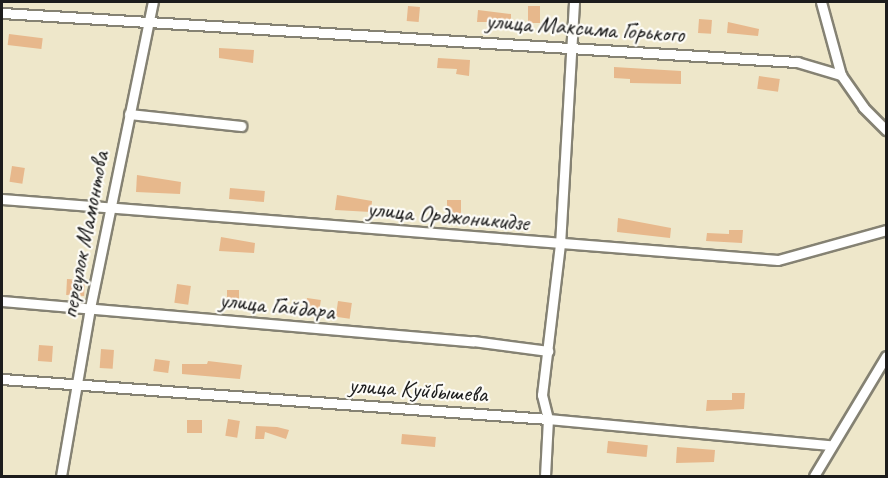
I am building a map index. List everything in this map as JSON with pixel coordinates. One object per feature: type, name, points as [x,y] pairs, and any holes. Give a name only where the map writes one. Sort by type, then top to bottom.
[{"type":"street","name":"переулок Мамонтова","points":[[61,477],[90,308],[153,2]]},
{"type":"street","points":[[545,477],[548,419],[542,394],[560,245],[574,46],[574,2]]},
{"type":"street","points":[[821,2],[841,75],[863,107],[886,130]]},
{"type":"street","name":"улица Максима Горького","points":[[2,13],[574,46],[797,62],[841,75]]},
{"type":"street","points":[[129,114],[241,126]]},
{"type":"street","name":"улица Орджоникидзе","points":[[2,199],[111,205],[560,245],[778,260],[886,230]]},
{"type":"street","name":"улица Гайдара","points":[[2,301],[340,332],[473,340],[548,351]]},
{"type":"street","points":[[814,477],[830,445],[886,356]]},
{"type":"street","name":"улица Куйбышева","points":[[2,379],[548,419],[830,445]]},
{"type":"building","points":[[408,6],[420,7],[419,22],[407,21]]},
{"type":"building","points":[[528,6],[540,6],[540,23],[528,23]]},
{"type":"building","points":[[478,10],[511,14],[511,22],[477,22]]},
{"type":"building","points":[[699,19],[712,20],[711,34],[698,33]]},
{"type":"building","points":[[728,22],[759,29],[758,36],[727,33]]},
{"type":"building","points":[[9,34],[43,38],[41,49],[8,45]]},
{"type":"building","points":[[219,48],[254,50],[253,63],[219,58]]},
{"type":"building","points":[[438,58],[470,60],[469,76],[456,74],[457,69],[437,68]]},
{"type":"building","points":[[614,67],[681,71],[681,84],[630,83],[630,79],[614,78]]},
{"type":"building","points":[[759,76],[780,79],[778,92],[757,89]]},
{"type":"building","points":[[12,166],[25,168],[22,184],[9,182]]},
{"type":"building","points":[[137,175],[181,182],[180,194],[136,192]]},
{"type":"building","points":[[230,188],[265,191],[264,202],[229,199]]},
{"type":"building","points":[[337,195],[372,201],[371,212],[335,210]]},
{"type":"building","points":[[447,200],[461,200],[461,220],[447,220]]},
{"type":"building","points":[[618,218],[671,228],[670,238],[617,232]]},
{"type":"building","points":[[729,230],[743,230],[742,243],[706,241],[707,233],[729,234]]},
{"type":"building","points":[[221,237],[255,243],[254,253],[219,251]]},
{"type":"building","points":[[67,279],[85,280],[84,296],[66,295]]},
{"type":"building","points":[[177,284],[191,286],[188,305],[174,303]]},
{"type":"building","points":[[227,290],[239,290],[239,308],[227,308]]},
{"type":"building","points":[[307,298],[321,300],[318,317],[305,315]]},
{"type":"building","points":[[338,301],[352,303],[350,319],[336,317]]},
{"type":"building","points":[[39,345],[53,346],[52,362],[38,361]]},
{"type":"building","points":[[101,349],[114,350],[113,369],[100,368]]},
{"type":"building","points":[[155,359],[170,361],[168,373],[153,371]]},
{"type":"building","points":[[208,361],[242,365],[240,379],[182,374],[182,364],[207,364]]},
{"type":"building","points":[[732,393],[745,393],[744,409],[706,411],[707,400],[732,400]]},
{"type":"building","points":[[228,419],[240,421],[237,438],[225,436]]},
{"type":"building","points":[[187,420],[202,420],[202,433],[187,433]]},
{"type":"building","points":[[256,426],[289,430],[286,439],[265,432],[264,439],[255,439]]},
{"type":"building","points":[[402,434],[436,437],[435,447],[401,444]]},
{"type":"building","points":[[608,441],[648,445],[647,457],[607,453]]},
{"type":"building","points":[[677,447],[715,450],[714,462],[676,463]]}]
